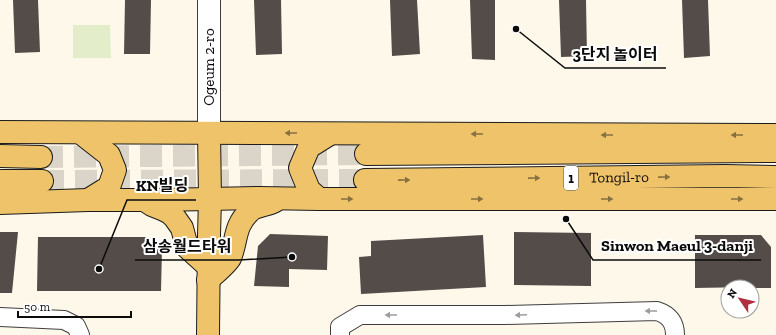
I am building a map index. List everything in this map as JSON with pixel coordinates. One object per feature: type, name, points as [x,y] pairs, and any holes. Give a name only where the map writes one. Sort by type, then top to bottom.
[{"type":"main road","points":[[0,132],[776,135]]},
{"type":"main road","points":[[81,133],[109,155],[115,170],[109,187],[88,200]]},
{"type":"main road","points":[[208,335],[210,199],[209,133]]},
{"type":"main road","points":[[319,199],[308,190],[300,168],[309,147],[330,134]]},
{"type":"main road","name":"Tongil-ro","points":[[366,154],[776,151]]},
{"type":"main road","points":[[0,156],[41,157]]},
{"type":"main road","name":"Tongil-ro","points":[[365,180],[725,176],[776,178]]},
{"type":"main road","points":[[0,181],[42,181]]},
{"type":"main road","points":[[0,203],[88,200],[280,198],[776,199]]},
{"type":"main road","points":[[208,273],[230,259],[240,222],[249,210],[258,206],[270,204],[280,198]]},
{"type":"main road","points":[[145,200],[175,218],[182,228],[187,247],[208,273]]},
{"type":"street","name":"Ogeum 2-ro","points":[[209,133],[210,0]]},
{"type":"street","points":[[340,335],[340,327],[360,315],[505,315],[657,311],[665,314],[671,320],[675,335]]},
{"type":"street","points":[[0,317],[64,320],[76,326],[80,335]]},
{"type":"green space","points":[[73,25],[110,25],[111,58],[73,58]]},
{"type":"building","points":[[13,0],[38,0],[40,52],[15,53]]},
{"type":"building","points":[[125,0],[151,0],[150,54],[124,54]]},
{"type":"building","points":[[254,0],[281,0],[282,54],[256,55]]},
{"type":"building","points":[[390,0],[417,0],[420,54],[392,56]]},
{"type":"building","points":[[470,0],[495,0],[495,60],[472,59]]},
{"type":"building","points":[[559,0],[586,0],[587,56],[561,57]]},
{"type":"building","points":[[682,0],[708,0],[710,56],[684,58]]},
{"type":"building","points":[[0,232],[18,232],[12,293],[0,293]]},
{"type":"building","points":[[514,232],[591,233],[591,286],[514,285]]},
{"type":"building","points":[[270,234],[328,236],[327,270],[289,269],[289,287],[254,286],[258,246]]},
{"type":"building","points":[[483,235],[486,287],[361,294],[359,257],[371,256],[371,241]]},
{"type":"building","points":[[695,235],[761,235],[771,247],[771,288],[760,288],[760,279],[720,279],[720,288],[695,288]]},
{"type":"building","points":[[38,237],[149,237],[162,248],[161,291],[37,291]]},
{"type":"tunnel","points":[[41,157],[366,154]]},
{"type":"tunnel","points":[[42,181],[365,180]]},
{"type":"place","name":"3단지 놀이터","points":[[516,29]]},
{"type":"place","name":"Sinwon Maeul 3-danji","points":[[566,219]]},
{"type":"place","name":"삼송월드타워","points":[[292,257]]},
{"type":"place","name":"KN빌딩","points":[[99,269]]}]
